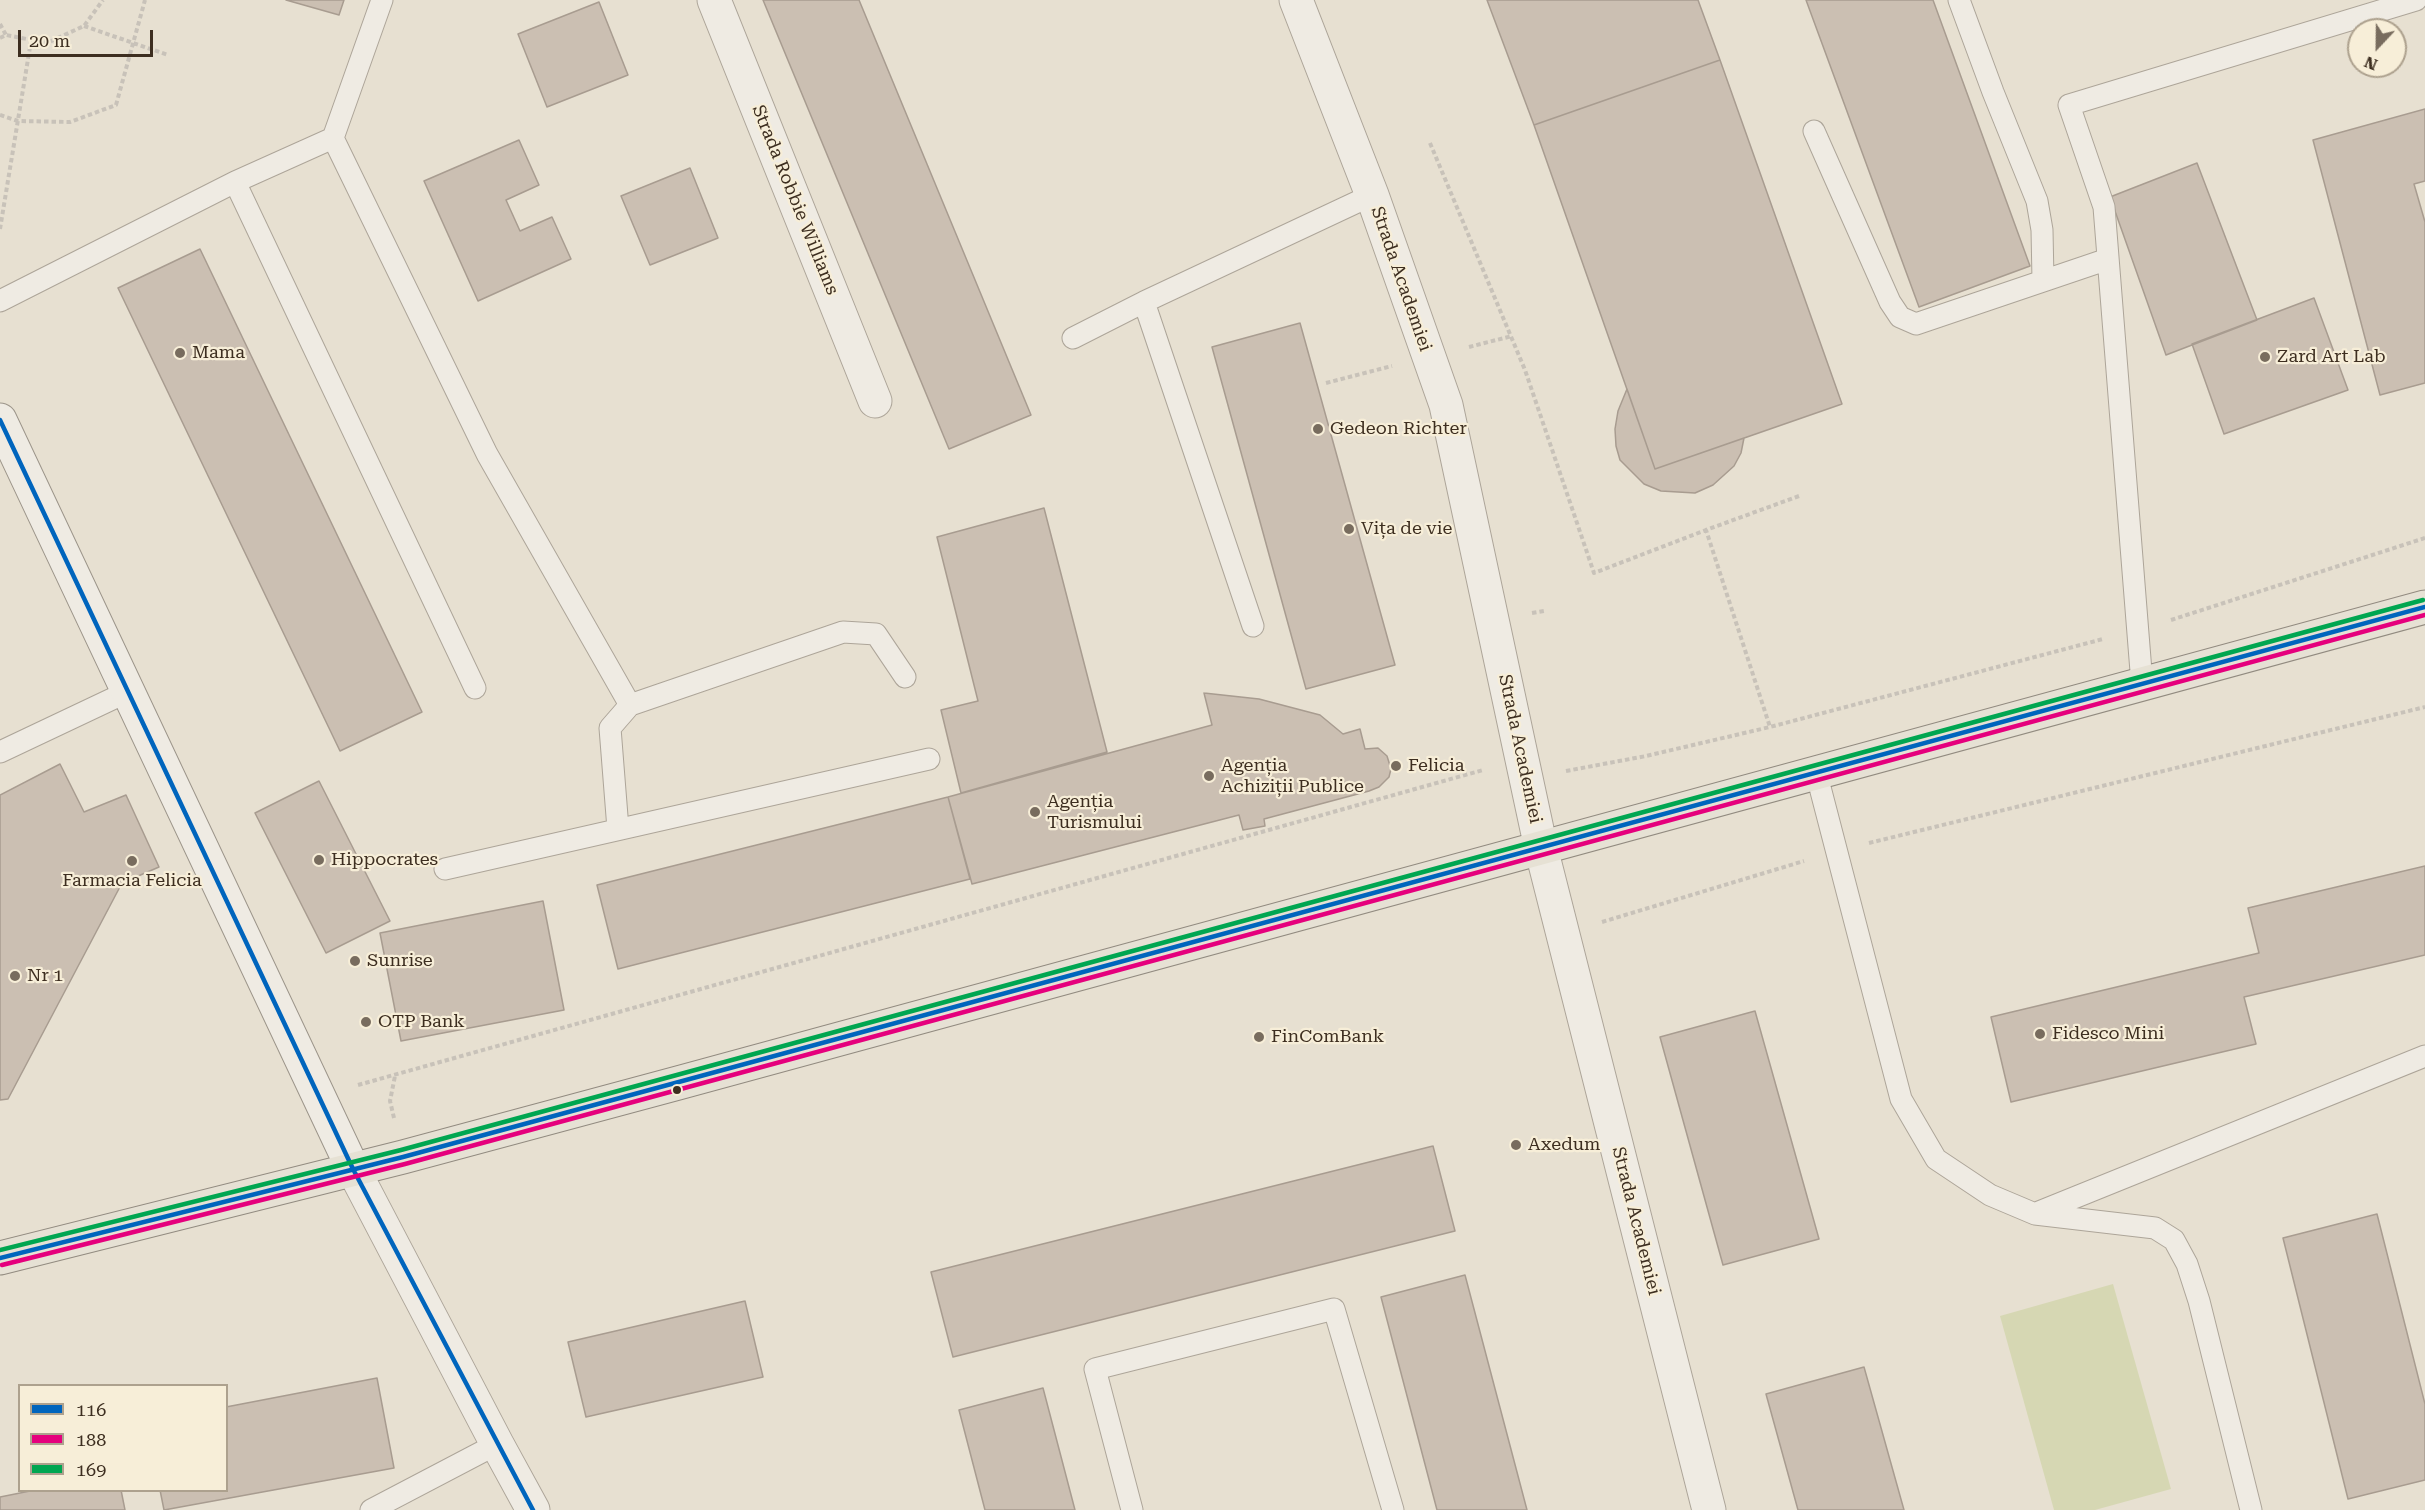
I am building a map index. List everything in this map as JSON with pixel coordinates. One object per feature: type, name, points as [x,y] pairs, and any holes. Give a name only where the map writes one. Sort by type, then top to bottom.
[{"type":"main road","points":[[0,1258],[354,1169],[2425,607]]},
{"type":"street","name":"Strada Robbie Williams","points":[[714,0],[875,401]]},
{"type":"street","name":"Strada Academiei","points":[[1296,0],[1372,195],[1446,405],[1541,848],[1709,1510]]},
{"type":"street","points":[[0,420],[354,1169],[533,1510]]},
{"type":"lane","points":[[382,0],[333,138],[487,454],[630,705]]},
{"type":"lane","points":[[1959,0],[2037,201],[2042,230],[2043,280]]},
{"type":"lane","points":[[2142,684],[2104,207],[2069,105],[2416,0]]},
{"type":"lane","points":[[1815,131],[1890,303],[1900,317],[1916,324],[1936,320],[2043,280],[2108,259]]},
{"type":"lane","points":[[0,301],[235,182],[333,138]]},
{"type":"lane","points":[[235,182],[475,688]]},
{"type":"lane","points":[[1073,338],[1144,302],[1372,195]]},
{"type":"lane","points":[[1144,302],[1253,626]]},
{"type":"lane","points":[[618,829],[610,728],[630,705],[843,632],[876,634],[904,677]]},
{"type":"lane","points":[[0,752],[129,691]]},
{"type":"lane","points":[[445,869],[929,759]]},
{"type":"lane","points":[[1816,772],[1901,1100],[1936,1159],[1990,1195],[2035,1214],[2155,1228],[2174,1240],[2187,1264],[2199,1302],[2251,1510]]},
{"type":"lane","points":[[2035,1214],[2425,1056]]},
{"type":"lane","points":[[1132,1510],[1095,1369],[1334,1308],[1393,1510]]},
{"type":"lane","points":[[371,1510],[497,1444]]},
{"type":"path","points":[[0,38],[6,35],[47,43],[84,26],[104,0]]},
{"type":"path","points":[[0,115],[18,121],[70,122],[116,105],[144,0]]},
{"type":"path","points":[[0,24],[6,35]]},
{"type":"path","points":[[84,26],[168,54]]},
{"type":"path","points":[[0,229],[31,41]]},
{"type":"path","points":[[1430,143],[1525,370],[1594,573],[1799,496]]},
{"type":"path","points":[[1706,530],[1770,727]]},
{"type":"path","points":[[1563,771],[1646,756],[1770,727],[2138,630],[2425,538]]},
{"type":"path","points":[[1528,614],[1544,611]]},
{"type":"path","points":[[1563,933],[1837,851],[2425,707]]},
{"type":"path","points":[[320,1096],[1442,783]]},
{"type":"path","points":[[395,1075],[390,1101],[395,1121]]},
{"type":"green space","points":[[2113,1284],[2171,1489],[2095,1510],[2054,1510],[2000,1316]]},
{"type":"building","points":[[286,0],[344,0],[339,15]]},
{"type":"building","points":[[763,0],[859,0],[1031,415],[949,449]]},
{"type":"building","points":[[1487,0],[1698,0],[1720,60],[1534,125]]},
{"type":"building","points":[[1806,0],[1933,0],[2030,266],[1919,307]]},
{"type":"building","points":[[599,2],[628,75],[547,107],[518,34]]},
{"type":"building","points":[[1720,60],[1842,404],[1655,469],[1534,125]]},
{"type":"building","points":[[2425,109],[2425,181],[2414,184],[2425,222],[2425,383],[2380,395],[2313,140]]},
{"type":"building","points":[[519,140],[539,185],[506,200],[520,231],[552,217],[571,259],[478,301],[424,181]]},
{"type":"building","points":[[2197,163],[2257,320],[2166,355],[2110,197]]},
{"type":"building","points":[[690,168],[718,238],[650,265],[621,196]]},
{"type":"building","points":[[200,249],[422,712],[340,751],[118,288]]},
{"type":"building","points":[[2314,298],[2348,390],[2224,434],[2192,344]]},
{"type":"building","points":[[1300,323],[1395,665],[1306,689],[1212,347]]},
{"type":"building","points":[[1627,389],[1655,469],[1744,438],[1741,453],[1734,466],[1713,485],[1695,493],[1661,491],[1644,484],[1620,460],[1616,446],[1615,429],[1618,411]]},
{"type":"building","points":[[1044,508],[1107,752],[961,793],[941,710],[978,701],[937,537]]},
{"type":"building","points":[[1204,693],[1259,699],[1320,715],[1343,734],[1360,729],[1365,749],[1378,748],[1387,756],[1391,769],[1389,777],[1379,787],[1369,791],[1264,819],[1265,826],[1243,830],[1239,815],[972,884],[948,797],[1212,725]]},
{"type":"building","points":[[60,764],[84,812],[126,795],[159,867],[122,883],[8,1099],[0,1100],[0,795]]},
{"type":"building","points":[[319,781],[390,921],[326,953],[255,813]]},
{"type":"building","points":[[948,797],[970,879],[618,969],[597,885]]},
{"type":"building","points":[[2425,866],[2425,955],[2244,997],[2256,1044],[2011,1102],[1991,1017],[2259,953],[2248,908]]},
{"type":"building","points":[[543,901],[564,1010],[401,1041],[380,933]]},
{"type":"building","points":[[1755,1011],[1819,1239],[1723,1265],[1660,1037]]},
{"type":"building","points":[[1433,1146],[1455,1231],[953,1357],[931,1272]]},
{"type":"building","points":[[2377,1214],[2425,1404],[2425,1480],[2348,1499],[2283,1238]]},
{"type":"building","points":[[1465,1275],[1527,1510],[1437,1510],[1381,1297]]},
{"type":"building","points":[[745,1301],[763,1377],[586,1417],[568,1342]]},
{"type":"building","points":[[1864,1367],[1904,1510],[1798,1510],[1766,1394]]},
{"type":"building","points":[[377,1378],[394,1468],[164,1510],[160,1492],[228,1492],[228,1407]]},
{"type":"building","points":[[1043,1388],[1075,1510],[985,1510],[959,1410]]},
{"type":"building","points":[[25,1492],[121,1492],[125,1510],[0,1510],[0,1497]]},
{"type":"transit line","name":"116","points":[[0,420],[353,1169],[533,1510]]},
{"type":"transit line","name":"169","points":[[0,1250],[401,1150],[2423,600]]},
{"type":"transit line","name":"116","points":[[0,1258],[403,1157],[2425,607]]},
{"type":"transit line","name":"188","points":[[2,1265],[405,1164],[2425,615]]},
{"type":"place","name":"Mama","points":[[180,353]]},
{"type":"place","name":"Zard Art Lab","points":[[2265,357]]},
{"type":"place","name":"Gedeon Richter","points":[[1318,429]]},
{"type":"place","name":"Vița de vie","points":[[1349,529]]},
{"type":"place","name":"Felicia","points":[[1396,766]]},
{"type":"place","name":"Agenția Achiziții Publice","points":[[1209,776]]},
{"type":"place","name":"Agenția Turismului","points":[[1035,812]]},
{"type":"place","name":"Hippocrates","points":[[319,860]]},
{"type":"place","name":"Farmacia Felicia","points":[[132,861]]},
{"type":"place","name":"Sunrise","points":[[355,961]]},
{"type":"place","name":"Nr 1","points":[[15,976]]},
{"type":"place","name":"OTP Bank","points":[[366,1022]]},
{"type":"place","name":"Fidesco Mini","points":[[2040,1034]]},
{"type":"place","name":"FinComBank","points":[[1259,1037]]},
{"type":"place","name":"Axedum","points":[[1516,1145]]}]
